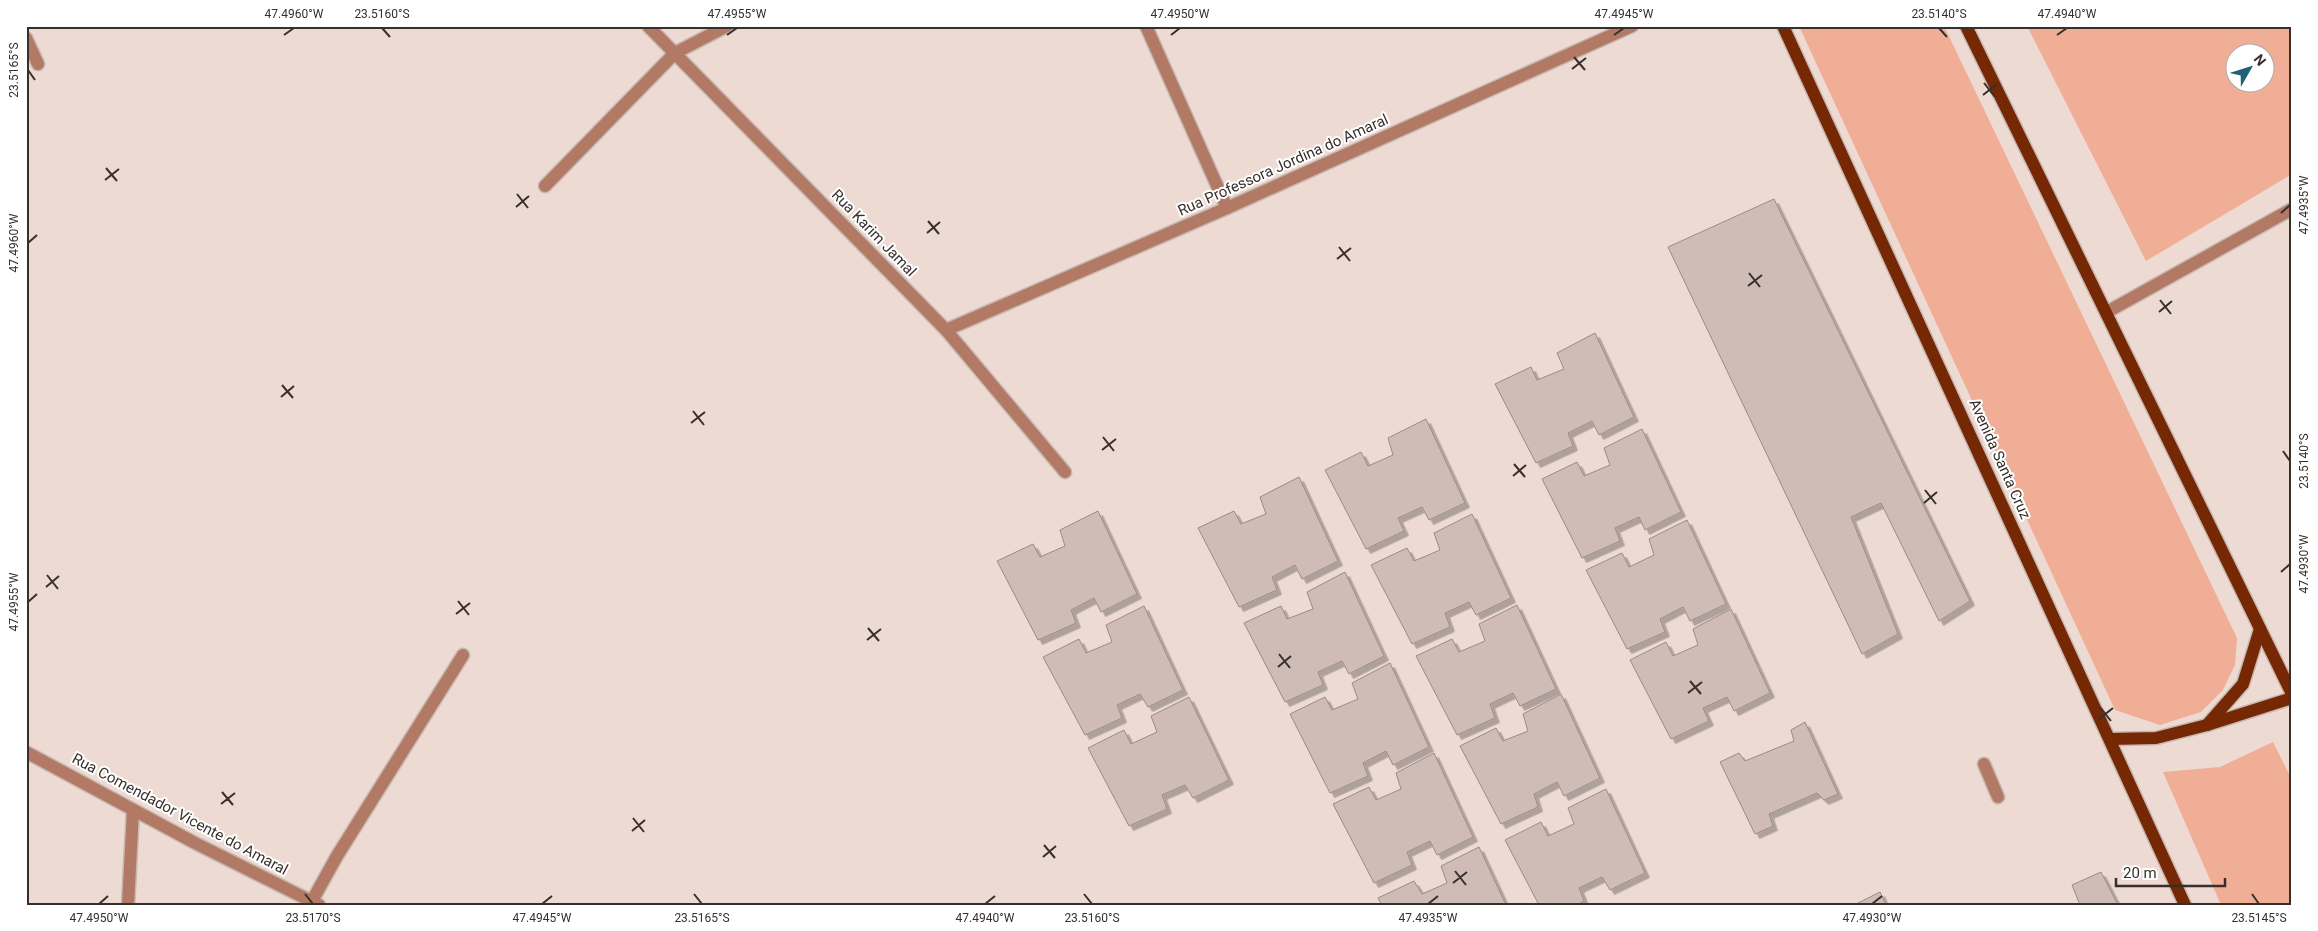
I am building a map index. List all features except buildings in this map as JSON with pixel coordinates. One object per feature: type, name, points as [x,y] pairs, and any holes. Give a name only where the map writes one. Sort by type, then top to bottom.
[{"type":"main road","name":"Avenida Santa Cruz","points":[[1783,26],[2186,905]]},
{"type":"main road","points":[[1966,26],[2107,312],[2292,696],[2207,725],[2156,738],[2110,739]]},
{"type":"main road","points":[[2207,725],[2243,684],[2260,629]]},
{"type":"street","name":"Rua Karim Jamal","points":[[648,26],[946,330],[1066,472]]},
{"type":"street","points":[[545,186],[675,53],[727,26]]},
{"type":"street","points":[[1146,26],[1227,208]]},
{"type":"street","name":"Rua Professora Jordina do Amaral","points":[[946,330],[1227,208],[1632,26]]},
{"type":"street","points":[[26,38],[38,64]]},
{"type":"street","points":[[2107,312],[2292,209]]},
{"type":"street","points":[[315,903],[336,856],[462,655]]},
{"type":"street","name":"Rua Comendador Vicente do Amaral","points":[[26,752],[133,810],[315,903]]},
{"type":"street","points":[[1984,764],[1998,797]]},
{"type":"street","points":[[128,905],[133,810]]},
{"type":"shaded area","points":[[1799,26],[1944,26],[2237,638],[2235,665],[2223,690],[2201,712],[2160,725],[2115,710]]},
{"type":"shaded area","points":[[2027,26],[2292,26],[2292,174],[2146,261]]},
{"type":"shaded area","points":[[2273,742],[2292,780],[2292,905],[2221,905],[2163,772],[2220,767]]}]
